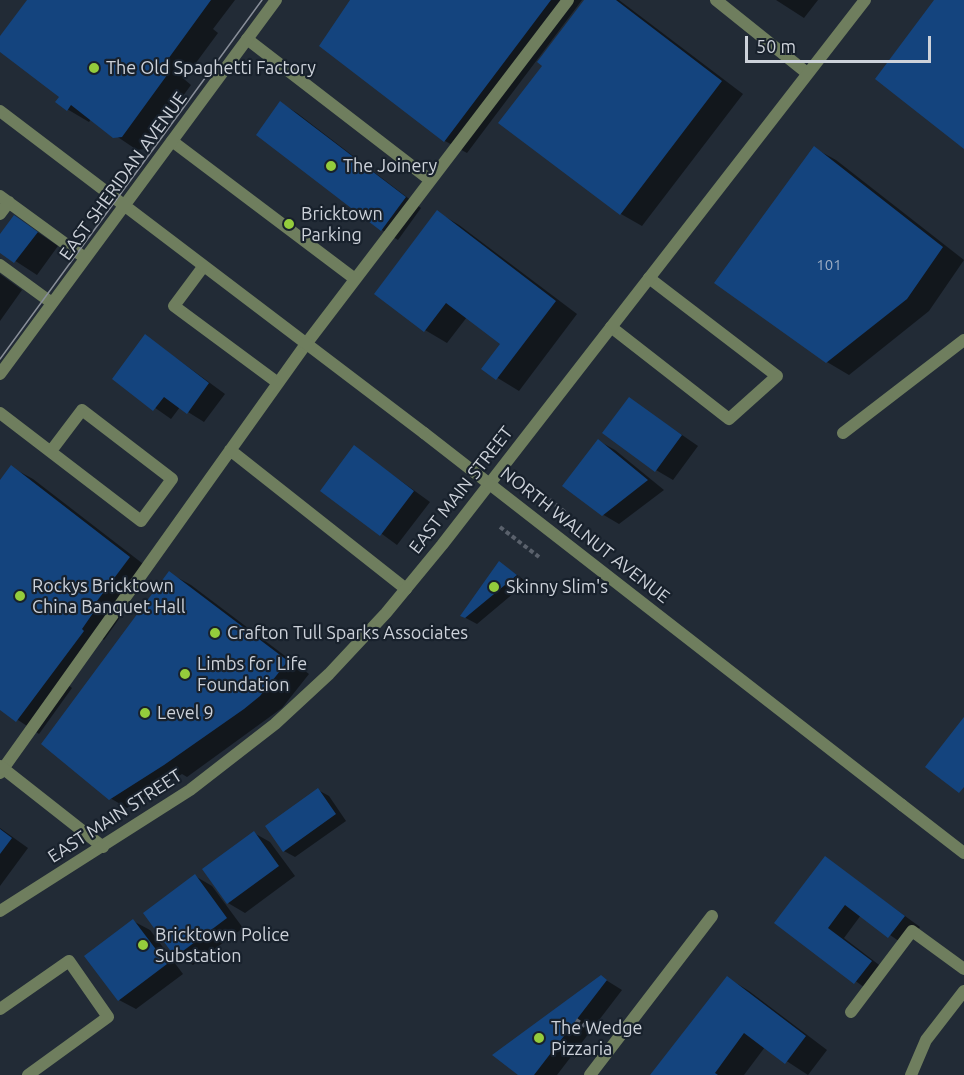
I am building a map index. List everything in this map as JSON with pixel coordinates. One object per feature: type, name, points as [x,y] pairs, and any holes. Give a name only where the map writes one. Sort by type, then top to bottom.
[{"type":"street","name":"EAST SHERIDAN AVENUE","points":[[0,374],[276,0]]},
{"type":"street","points":[[103,847],[1,769],[306,344],[568,0]]},
{"type":"street","points":[[716,0],[807,73]]},
{"type":"street","name":"EAST MAIN STREET","points":[[0,911],[190,790],[275,724],[329,674],[406,589],[865,0]]},
{"type":"street","points":[[247,39],[430,180]]},
{"type":"street","name":"NORTH WALNUT AVENUE","points":[[0,111],[123,207],[424,434],[964,853]]},
{"type":"street","points":[[172,141],[355,279]]},
{"type":"street","points":[[0,214],[4,199],[85,258]]},
{"type":"street","points":[[0,265],[52,303]]},
{"type":"street","points":[[202,267],[174,306],[278,382]]},
{"type":"street","points":[[611,327],[729,419],[777,376],[649,278]]},
{"type":"street","points":[[843,433],[964,340]]},
{"type":"street","points":[[0,413],[141,521],[172,478],[82,410],[51,451]]},
{"type":"street","points":[[230,450],[406,589]]},
{"type":"street","points":[[590,1075],[712,916]]},
{"type":"street","points":[[851,1012],[912,931],[964,969]]},
{"type":"street","points":[[0,1009],[69,961],[108,1017],[28,1075]]},
{"type":"street","points":[[911,1075],[926,1040],[964,991]]},
{"type":"path","points":[[532,486],[570,516]]},
{"type":"path","points":[[500,527],[538,557]]},
{"type":"path","points":[[576,1020],[585,1026]]},
{"type":"building","name":"The Old Spaghetti Factory","points":[[27,0],[211,0],[163,66],[170,71],[122,137],[113,138],[71,105],[67,111],[55,102],[59,97],[0,52],[0,36]]},
{"type":"building","points":[[350,0],[551,0],[444,142],[319,46]]},
{"type":"building","points":[[584,0],[616,0],[722,81],[620,215],[498,123],[542,66],[537,62]]},
{"type":"building","points":[[934,0],[964,0],[964,149],[875,79]]},
{"type":"building","name":"The Joinery","points":[[280,101],[406,197],[381,231],[256,135]]},
{"type":"building","points":[[814,146],[943,247],[907,299],[826,363],[714,283]]},
{"type":"building","points":[[437,210],[556,301],[496,380],[481,369],[500,344],[446,303],[424,332],[374,294]]},
{"type":"building","points":[[14,215],[38,232],[14,263],[0,253],[0,234]]},
{"type":"building","points":[[145,334],[209,383],[187,414],[164,397],[153,411],[112,379]]},
{"type":"building","points":[[629,397],[682,435],[655,472],[602,433]]},
{"type":"building","points":[[598,439],[648,480],[602,516],[562,486]]},
{"type":"building","points":[[354,445],[414,491],[380,536],[320,491]]},
{"type":"building","points":[[11,465],[130,557],[97,601],[100,603],[82,629],[84,631],[16,722],[0,710],[0,480]]},
{"type":"building","points":[[499,561],[517,575],[465,618],[460,616]]},
{"type":"building","points":[[169,571],[288,661],[260,696],[244,709],[109,800],[41,744]]},
{"type":"building","points":[[964,717],[964,787],[959,793],[925,767]]},
{"type":"building","points":[[318,788],[336,814],[283,852],[265,826]]},
{"type":"building","points":[[0,829],[12,838],[0,854]]},
{"type":"building","points":[[254,831],[279,866],[227,904],[202,869]]},
{"type":"building","points":[[825,856],[905,916],[888,938],[845,905],[828,928],[872,961],[854,984],[774,923]]},
{"type":"building","points":[[195,874],[227,918],[175,957],[143,913]]},
{"type":"building","points":[[133,919],[167,964],[118,1001],[84,956]]},
{"type":"building","name":"The Wedge Pizzaria","points":[[601,975],[607,980],[534,1075],[518,1075],[492,1055]]},
{"type":"building","points":[[727,976],[806,1036],[785,1064],[744,1033],[715,1073],[718,1075],[650,1075]]},
{"type":"tram line","points":[[0,359],[262,0]]},
{"type":"place","name":"The Old Spaghetti Factory","points":[[94,68]]},
{"type":"place","name":"The Joinery","points":[[331,166]]},
{"type":"place","name":"Bricktown Parking","points":[[289,224]]},
{"type":"place","name":"Skinny Slim's","points":[[494,587]]},
{"type":"place","name":"Rockys Bricktown China Banquet Hall","points":[[20,596]]},
{"type":"place","name":"Crafton Tull Sparks Associates","points":[[215,633]]},
{"type":"place","name":"Limbs for Life Foundation","points":[[185,674]]},
{"type":"place","name":"Level 9","points":[[145,713]]},
{"type":"place","name":"Bricktown Police Substation","points":[[143,945]]},
{"type":"place","name":"The Wedge Pizzaria","points":[[539,1038]]}]
